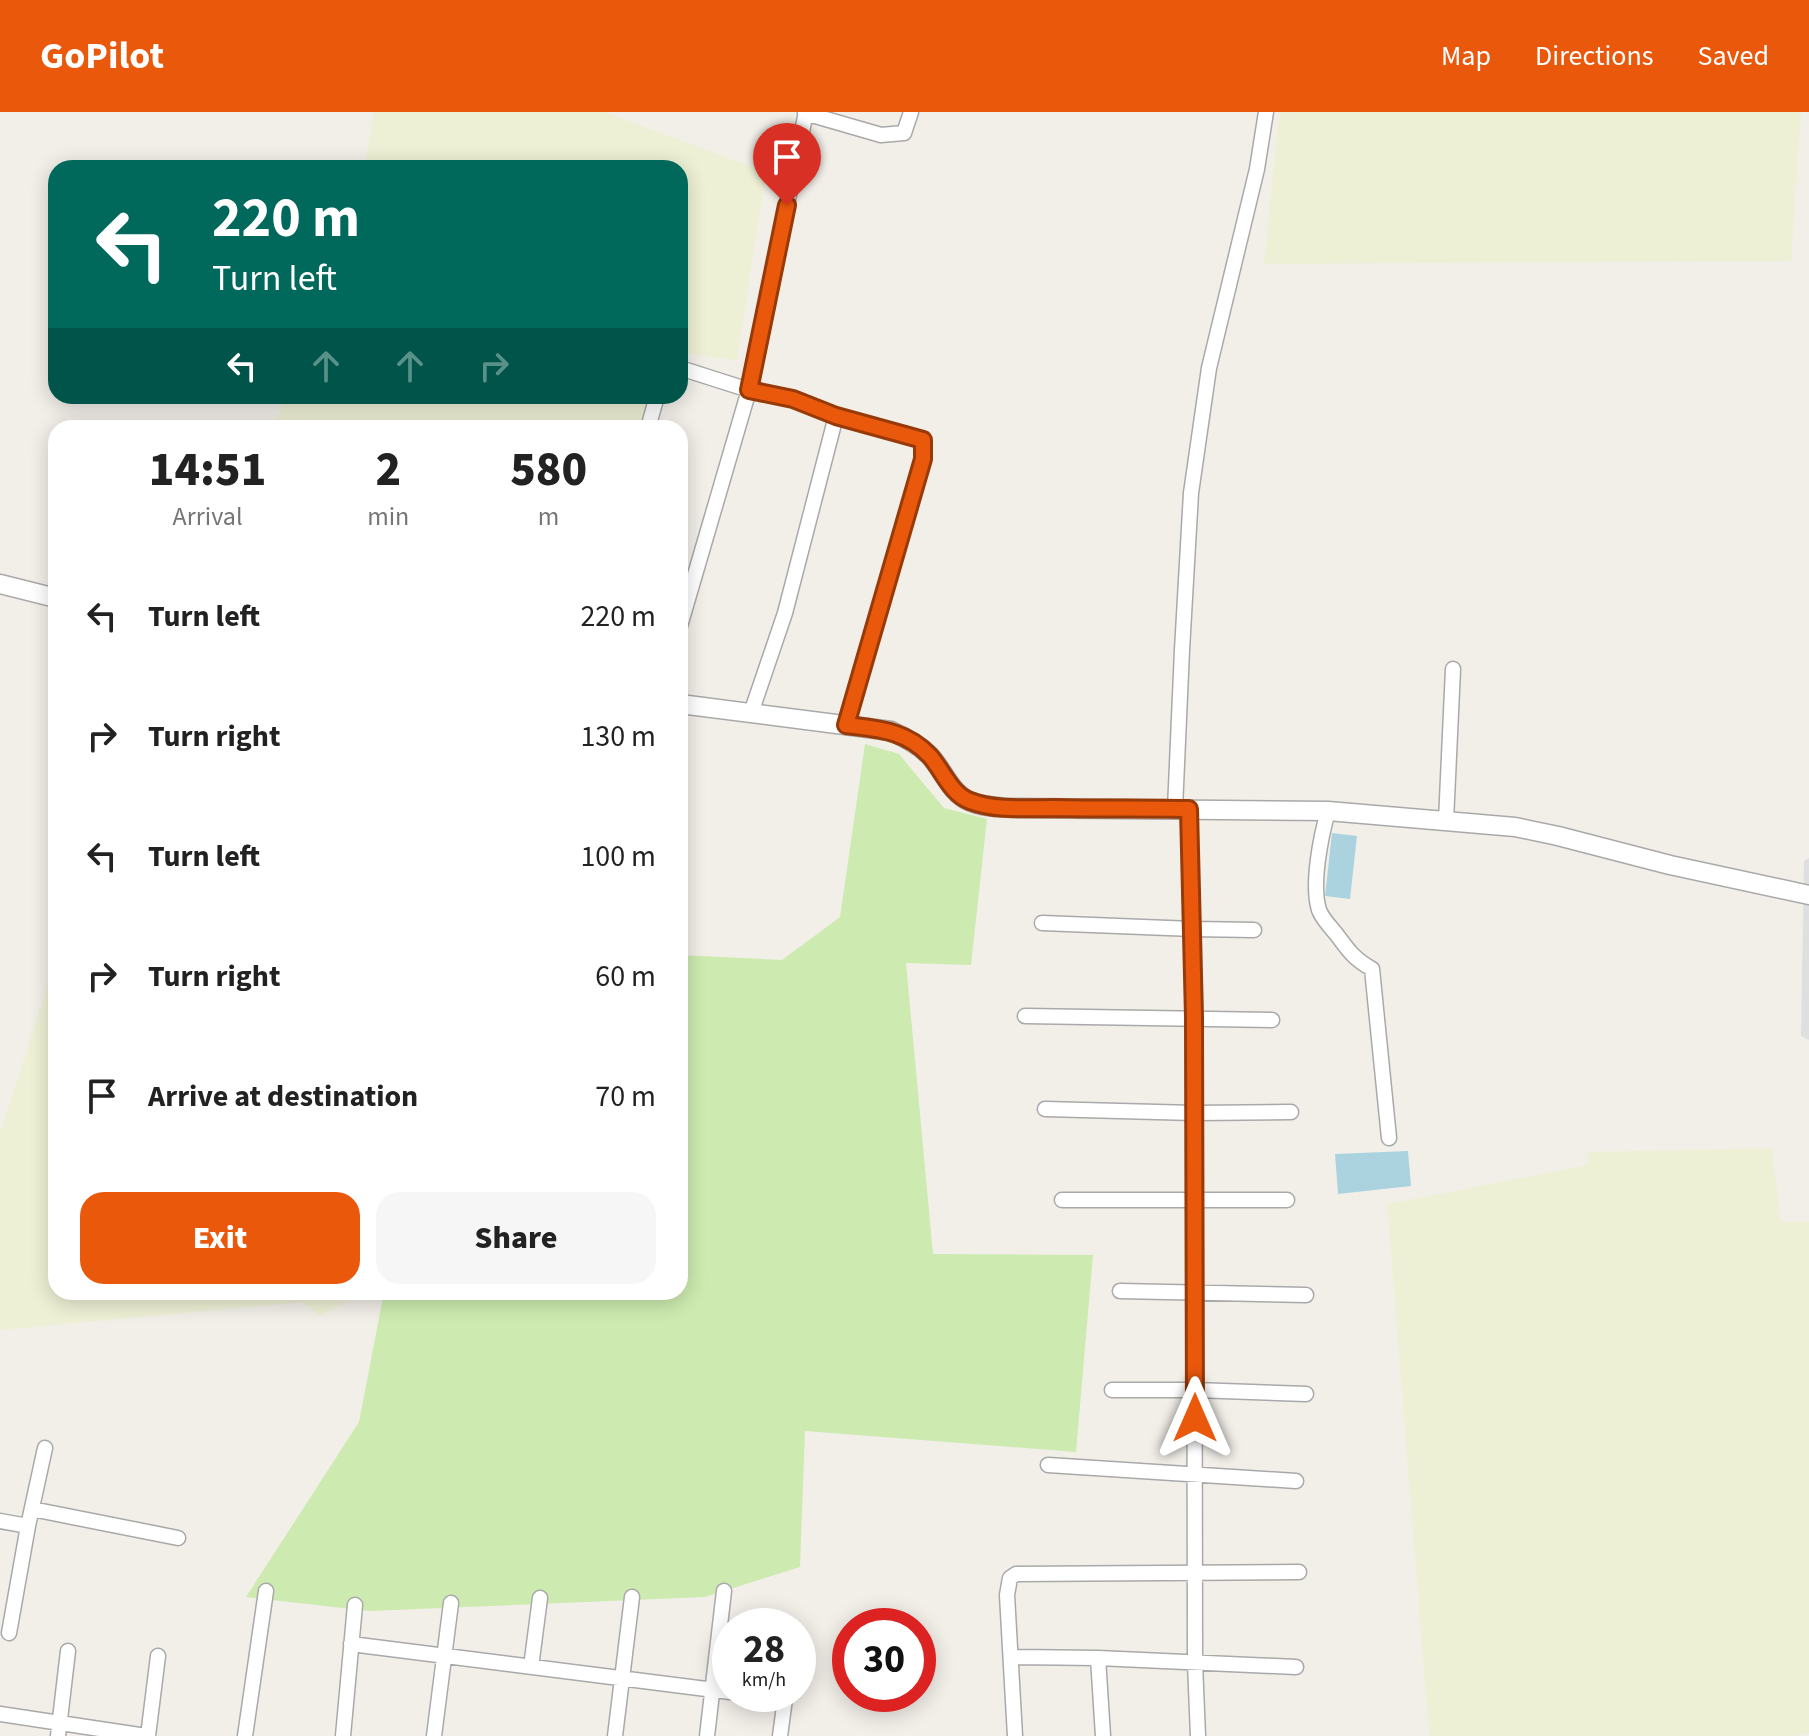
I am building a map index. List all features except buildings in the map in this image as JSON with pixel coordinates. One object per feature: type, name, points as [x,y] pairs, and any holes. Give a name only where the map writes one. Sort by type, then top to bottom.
[{"type":"street","points":[[688,599],[749,390],[805,113],[881,135],[904,133],[911,112]]},
{"type":"street","points":[[1198,1736],[1195,1663],[1193,929],[1182,809],[1182,650],[1191,493],[1209,368],[1257,169],[1266,112]]},
{"type":"street","points":[[688,371],[749,390],[793,399],[836,416],[923,440],[923,459],[846,725]]},
{"type":"street","points":[[751,713],[785,613],[836,416]]},
{"type":"street","points":[[0,584],[48,596]]},
{"type":"street","points":[[1446,821],[1453,669]]},
{"type":"street","points":[[688,705],[891,731],[929,754],[956,793],[980,805],[1012,808],[1328,811],[1515,827],[1809,895]]},
{"type":"street","points":[[1328,811],[1317,880],[1318,907],[1346,949],[1357,961],[1372,969],[1389,1138]]},
{"type":"street","points":[[1042,923],[1254,930]]},
{"type":"street","points":[[1025,1016],[1272,1020]]},
{"type":"street","points":[[1045,1109],[1291,1112]]},
{"type":"street","points":[[1062,1200],[1287,1200]]},
{"type":"street","points":[[1120,1291],[1306,1295]]},
{"type":"street","points":[[1112,1390],[1306,1394]]},
{"type":"street","points":[[9,1633],[45,1448]]},
{"type":"street","points":[[1048,1465],[1296,1481]]},
{"type":"street","points":[[32,1509],[178,1538]]},
{"type":"street","points":[[0,1521],[28,1526]]},
{"type":"street","points":[[1015,1736],[1007,1586],[1016,1574],[1299,1572]]},
{"type":"street","points":[[245,1736],[266,1591]]},
{"type":"street","points":[[722,1608],[724,1591]]},
{"type":"street","points":[[615,1736],[632,1597]]},
{"type":"street","points":[[531,1667],[540,1598]]},
{"type":"street","points":[[434,1736],[451,1603]]},
{"type":"street","points":[[343,1736],[355,1605]]},
{"type":"street","points":[[351,1644],[712,1690]]},
{"type":"street","points":[[58,1729],[68,1651]]},
{"type":"street","points":[[0,1714],[58,1729],[147,1736],[158,1656]]},
{"type":"street","points":[[1011,1657],[1296,1667]]},
{"type":"street","points":[[1098,1658],[1103,1736]]},
{"type":"street","points":[[707,1736],[712,1698]]},
{"type":"street","points":[[780,1736],[783,1712]]},
{"type":"shaded area","points":[[1809,858],[1809,1040],[1801,1036],[1804,861]]},
{"type":"green space","points":[[374,112],[605,112],[766,172],[737,360],[688,354],[688,160],[365,160]]},
{"type":"green space","points":[[1279,112],[1801,112],[1791,261],[1264,264]]},
{"type":"green space","points":[[283,404],[646,404],[642,420],[277,420]]},
{"type":"green space","points":[[865,744],[899,754],[944,808],[987,819],[971,965],[906,963],[933,1254],[1093,1255],[1076,1452],[805,1431],[800,1567],[705,1597],[369,1611],[246,1597],[359,1422],[382,1300],[688,1300],[688,955],[782,960],[840,917]]},
{"type":"green space","points":[[48,984],[48,1300],[351,1300],[320,1316],[302,1302],[0,1330],[0,1133]]},
{"type":"green space","points":[[1772,1148],[1781,1222],[1809,1222],[1809,1733],[1793,1736],[1429,1736],[1387,1204],[1588,1165],[1587,1152]]},
{"type":"water","points":[[1332,833],[1357,836],[1350,899],[1325,896]]},
{"type":"water","points":[[1408,1151],[1411,1186],[1338,1194],[1335,1154]]},
{"type":"route","points":[[787,205],[749,390],[793,399],[836,416],[923,440],[923,459],[846,725],[891,731],[906,738],[929,754],[956,793],[980,805],[1189,809],[1194,1017],[1195,1418]]}]
